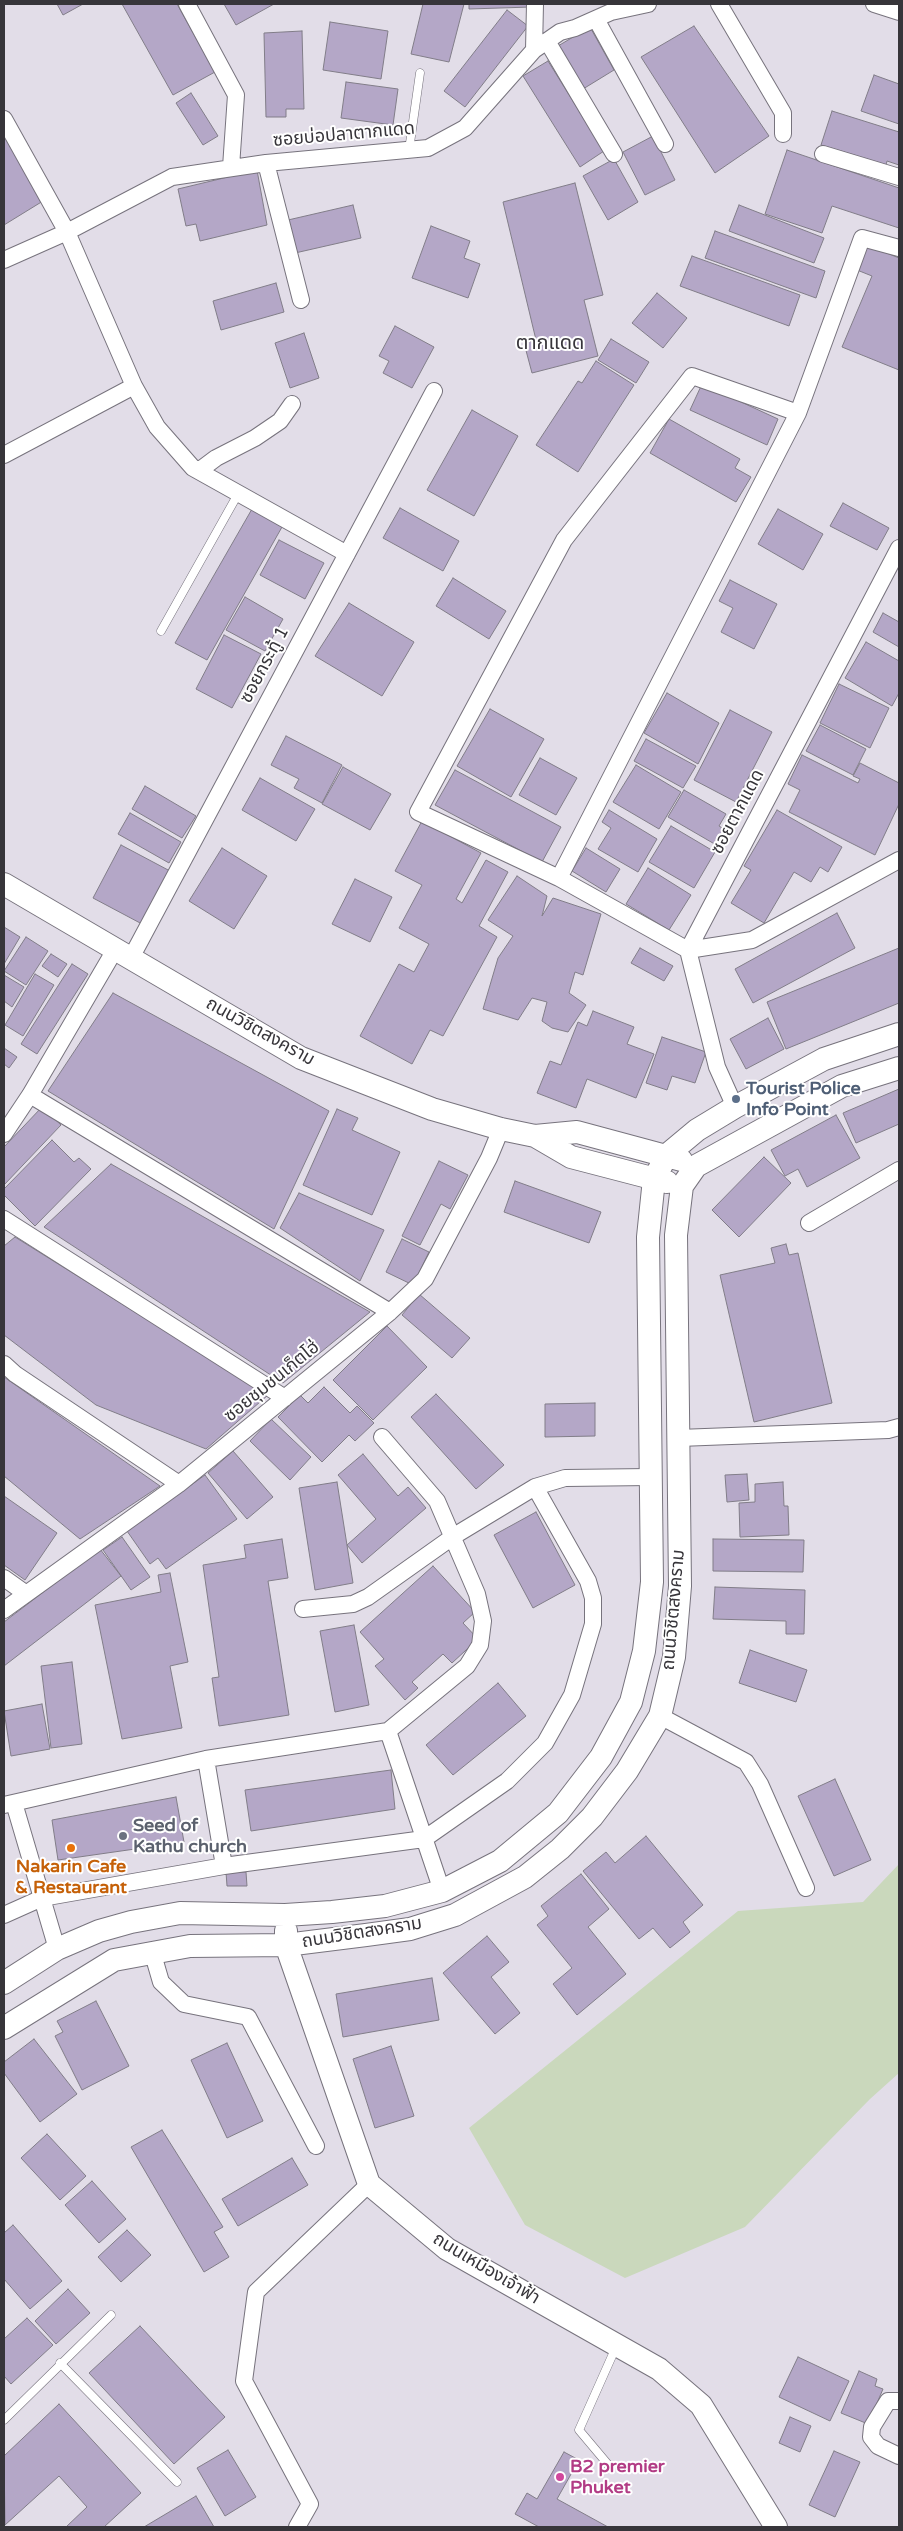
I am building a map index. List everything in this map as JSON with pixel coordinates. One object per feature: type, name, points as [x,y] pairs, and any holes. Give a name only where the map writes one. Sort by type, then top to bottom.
[{"type":"main road","name":"ถนนวิชิตสงคราม","points":[[4,884],[301,1058],[432,1109],[501,1129],[535,1136],[577,1132],[667,1155],[696,1166]]},
{"type":"main road","name":"ถนนวิชิตสงคราม","points":[[4,1983],[57,1949],[99,1931],[180,1912],[285,1915],[385,1906],[442,1891],[500,1861],[558,1813],[601,1758],[631,1702],[644,1651],[652,1582],[648,1237],[654,1179],[667,1155],[697,1130],[735,1106],[824,1059],[899,1034]]},
{"type":"main road","name":"ถนนวิชิตสงคราม","points":[[4,2028],[114,1960],[152,1951],[190,1946],[286,1945],[410,1929],[456,1915],[525,1877],[560,1849],[592,1817],[627,1771],[660,1716],[674,1657],[680,1586],[676,1235],[682,1186],[696,1166],[842,1086],[899,1068]]},
{"type":"main road","name":"ถนนวิชิตสงคราม","points":[[535,1136],[571,1157],[682,1186]]},
{"type":"main road","points":[[285,1915],[286,1945],[369,2184]]},
{"type":"main road","name":"ถนนเหมืองเจ้าฟ้า","points":[[369,2184],[447,2249],[659,2368],[701,2405],[776,2527]]},
{"type":"street","points":[[187,4],[236,94],[231,167]]},
{"type":"street","points":[[535,4],[541,46],[614,154]]},
{"type":"street","name":"ซอยบ่อปลาตากแดด","points":[[4,260],[67,232],[172,178],[231,167],[428,148],[465,128],[541,46],[560,32],[596,19],[609,8],[648,4]]},
{"type":"street","points":[[719,4],[783,113],[782,134]]},
{"type":"street","points":[[881,5],[899,12]]},
{"type":"street","points":[[596,19],[665,144]]},
{"type":"street","points":[[4,119],[67,232],[134,386],[157,428],[193,468],[347,554]]},
{"type":"street","points":[[822,154],[899,177]]},
{"type":"street","points":[[266,163],[301,300]]},
{"type":"street","points":[[559,878],[798,413],[862,238],[899,248]]},
{"type":"street","points":[[798,413],[692,376],[564,540],[418,812],[559,878],[688,950],[752,940],[899,860]]},
{"type":"street","points":[[4,455],[134,386]]},
{"type":"street","name":"ซอยกระทู้ 1","points":[[4,1134],[123,953],[347,554],[434,391]]},
{"type":"street","points":[[193,468],[200,470],[216,458],[255,438],[280,421],[292,404]]},
{"type":"street","name":"ซอยตากแดด","points":[[688,950],[899,548]]},
{"type":"street","points":[[688,950],[717,1067],[735,1106]]},
{"type":"street","points":[[30,1095],[390,1312]]},
{"type":"street","name":"ซอยชุมชนเก็ตโฮ่","points":[[4,1610],[25,1593],[179,1484],[390,1312],[425,1279],[489,1158],[501,1129]]},
{"type":"street","points":[[809,1224],[890,1178],[899,1170]]},
{"type":"street","points":[[4,1220],[285,1398]]},
{"type":"street","points":[[4,1364],[179,1484]]},
{"type":"street","points":[[679,1438],[898,1431]]},
{"type":"street","points":[[57,1949],[42,1898],[9,1804],[206,1759],[388,1731],[467,1666],[480,1645],[484,1621],[478,1594],[437,1501],[382,1437]]},
{"type":"street","points":[[303,1609],[353,1604],[368,1597],[454,1536],[535,1487],[565,1478],[650,1477]]},
{"type":"street","points":[[4,1915],[42,1898],[224,1866],[424,1840],[507,1781],[545,1743],[572,1695],[594,1624],[593,1598],[588,1581],[535,1487]]},
{"type":"street","points":[[4,1578],[25,1593]]},
{"type":"street","points":[[660,1716],[746,1762],[760,1784],[806,1888]]},
{"type":"street","points":[[388,1731],[442,1891]]},
{"type":"street","points":[[206,1759],[224,1866]]},
{"type":"street","points":[[152,1951],[161,1982],[184,2004],[248,2017],[316,2146]]},
{"type":"street","points":[[297,2527],[310,2504],[244,2382],[256,2292],[369,2184]]},
{"type":"street","points":[[899,2401],[888,2401],[872,2427],[871,2437],[878,2446],[899,2456]]},
{"type":"lane","points":[[409,150],[420,73]]},
{"type":"lane","points":[[161,631],[238,494]]},
{"type":"lane","points":[[4,2420],[110,2315]]},
{"type":"lane","points":[[611,2468],[579,2430],[617,2345]]},
{"type":"lane","points":[[60,2363],[177,2482]]},
{"type":"green space","points":[[899,1864],[899,2073],[870,2099],[745,2227],[625,2278],[525,2225],[469,2128],[738,1911],[863,1902]]},
{"type":"building","points":[[57,4],[83,4],[63,15]]},
{"type":"building","points":[[122,4],[177,4],[215,72],[173,95]]},
{"type":"building","points":[[224,4],[274,4],[236,25]]},
{"type":"building","points":[[423,4],[464,4],[449,62],[411,54]]},
{"type":"building","points":[[469,4],[531,4],[531,7],[469,9]]},
{"type":"building","points":[[507,10],[528,26],[465,107],[444,91]]},
{"type":"building","points":[[330,22],[388,31],[381,79],[323,70]]},
{"type":"building","points":[[694,26],[769,136],[715,173],[641,57]]},
{"type":"building","points":[[590,27],[614,70],[583,89],[558,46]]},
{"type":"building","points":[[302,31],[304,109],[286,109],[286,117],[266,117],[264,33]]},
{"type":"building","points":[[548,61],[604,151],[580,167],[523,76]]},
{"type":"building","points":[[874,75],[899,84],[899,124],[861,111]]},
{"type":"building","points":[[346,82],[398,89],[393,125],[341,118]]},
{"type":"building","points":[[191,93],[218,136],[203,145],[176,103]]},
{"type":"building","points":[[832,111],[899,132],[899,165],[887,161],[886,165],[821,145]]},
{"type":"building","points":[[4,134],[43,201],[4,225]]},
{"type":"building","points":[[653,136],[675,180],[645,195],[623,152]]},
{"type":"building","points":[[787,150],[899,188],[899,228],[832,206],[822,233],[765,214]]},
{"type":"building","points":[[614,159],[638,202],[608,220],[583,176]]},
{"type":"building","points":[[257,170],[267,225],[200,241],[196,224],[186,226],[178,189]]},
{"type":"building","points":[[575,183],[603,295],[584,300],[598,356],[532,373],[524,343],[536,340],[503,202]]},
{"type":"building","points":[[353,205],[361,238],[295,253],[288,220]]},
{"type":"building","points":[[739,205],[824,238],[814,263],[729,231]]},
{"type":"building","points":[[431,226],[470,241],[464,258],[480,264],[468,298],[412,278]]},
{"type":"building","points":[[715,231],[825,271],[816,298],[705,258]]},
{"type":"building","points":[[867,245],[899,258],[899,370],[842,347],[872,276],[857,270]]},
{"type":"building","points":[[692,256],[800,295],[789,326],[680,286]]},
{"type":"building","points":[[276,283],[284,312],[221,330],[213,301]]},
{"type":"building","points":[[657,293],[687,318],[663,348],[632,323]]},
{"type":"building","points":[[395,326],[434,347],[412,388],[383,373],[389,361],[379,356]]},
{"type":"building","points":[[304,333],[319,378],[290,388],[275,343]]},
{"type":"building","points":[[611,339],[649,362],[636,383],[598,360]]},
{"type":"building","points":[[596,361],[634,385],[578,472],[536,445],[578,381],[582,383]]},
{"type":"building","points":[[702,384],[778,419],[767,445],[690,410]]},
{"type":"building","points":[[472,410],[518,436],[474,516],[427,490]]},
{"type":"building","points":[[669,419],[740,459],[735,468],[751,477],[736,502],[650,453]]},
{"type":"building","points":[[843,503],[889,528],[877,550],[830,526]]},
{"type":"building","points":[[400,508],[459,541],[443,571],[383,538]]},
{"type":"building","points":[[252,509],[282,527],[207,660],[175,643]]},
{"type":"building","points":[[778,509],[823,534],[803,570],[758,544]]},
{"type":"building","points":[[279,540],[324,563],[305,599],[260,575]]},
{"type":"building","points":[[453,578],[506,611],[489,639],[436,606]]},
{"type":"building","points":[[730,580],[777,604],[754,649],[721,632],[733,608],[719,601]]},
{"type":"building","points":[[245,597],[283,619],[265,651],[226,630]]},
{"type":"building","points":[[349,603],[414,642],[382,696],[315,656]]},
{"type":"building","points":[[883,613],[899,622],[899,647],[873,632]]},
{"type":"building","points":[[224,635],[261,654],[232,708],[196,689]]},
{"type":"building","points":[[866,642],[899,661],[899,693],[892,706],[845,678]]},
{"type":"building","points":[[839,684],[889,708],[870,748],[820,723]]},
{"type":"building","points":[[667,693],[719,723],[698,764],[644,733]]},
{"type":"building","points":[[490,709],[544,739],[511,797],[457,766]]},
{"type":"building","points":[[730,710],[772,732],[736,802],[694,780]]},
{"type":"building","points":[[820,725],[866,749],[853,775],[806,751]]},
{"type":"building","points":[[286,736],[342,765],[322,803],[294,788],[299,779],[271,765]]},
{"type":"building","points":[[646,739],[696,766],[683,788],[634,761]]},
{"type":"building","points":[[802,755],[858,783],[860,779],[853,776],[860,763],[899,783],[899,804],[875,855],[789,812],[800,790],[788,784]]},
{"type":"building","points":[[540,758],[577,778],[556,815],[519,795]]},
{"type":"building","points":[[636,765],[681,792],[659,829],[613,802]]},
{"type":"building","points":[[343,767],[391,794],[370,830],[322,804]]},
{"type":"building","points":[[455,770],[561,827],[542,862],[435,805]]},
{"type":"building","points":[[260,778],[315,809],[296,841],[242,810]]},
{"type":"building","points":[[145,786],[196,816],[182,838],[132,809]]},
{"type":"building","points":[[684,790],[726,814],[719,826],[727,831],[718,846],[668,817]]},
{"type":"building","points":[[609,810],[657,839],[638,872],[598,849],[611,828],[602,822]]},
{"type":"building","points":[[777,810],[842,847],[828,872],[820,867],[811,882],[794,872],[764,923],[731,903],[751,870],[744,866]]},
{"type":"building","points":[[130,813],[181,842],[169,863],[118,834]]},
{"type":"building","points":[[422,821],[481,853],[456,899],[462,903],[486,860],[508,872],[479,926],[497,937],[443,1036],[430,1030],[412,1064],[360,1036],[399,964],[414,972],[429,944],[399,928],[422,885],[395,871]]},
{"type":"building","points":[[671,826],[715,852],[694,888],[649,862]]},
{"type":"building","points":[[121,845],[170,871],[142,924],[93,898]]},
{"type":"building","points":[[222,848],[267,876],[234,929],[189,901]]},
{"type":"building","points":[[586,848],[620,869],[606,892],[572,871]]},
{"type":"building","points":[[648,868],[691,895],[669,930],[626,904]]},
{"type":"building","points":[[517,876],[547,896],[542,916],[553,898],[601,914],[583,975],[575,972],[569,993],[586,1005],[568,1032],[552,1028],[542,1021],[547,1002],[532,998],[518,1020],[483,1009],[498,958],[513,936],[488,920]]},
{"type":"building","points":[[355,879],[392,897],[370,942],[332,924]]},
{"type":"building","points":[[837,913],[855,948],[753,1003],[735,969]]},
{"type":"building","points":[[4,927],[20,937],[4,964]]},
{"type":"building","points":[[26,937],[48,951],[26,985],[4,971]]},
{"type":"building","points":[[640,948],[673,966],[664,981],[631,963]]},
{"type":"building","points":[[899,948],[899,1003],[786,1049],[767,1002]]},
{"type":"building","points":[[51,954],[67,964],[58,977],[42,966]]},
{"type":"building","points":[[72,964],[88,974],[37,1054],[21,1044]]},
{"type":"building","points":[[35,974],[54,985],[23,1036],[5,1025]]},
{"type":"building","points":[[4,975],[24,987],[12,1007],[4,1001]]},
{"type":"building","points":[[113,993],[329,1111],[274,1229],[48,1091]]},
{"type":"building","points":[[593,1011],[634,1027],[627,1044],[654,1054],[636,1098],[587,1079],[576,1108],[537,1093],[550,1061],[561,1065],[578,1022],[587,1026]]},
{"type":"building","points":[[768,1018],[784,1049],[746,1069],[730,1039]]},
{"type":"building","points":[[662,1037],[706,1052],[695,1083],[672,1076],[667,1090],[646,1083]]},
{"type":"building","points":[[4,1048],[17,1057],[9,1068],[4,1064]]},
{"type":"building","points":[[899,1089],[899,1124],[856,1143],[843,1113]]},
{"type":"building","points":[[42,1107],[61,1125],[4,1185],[4,1147]]},
{"type":"building","points":[[337,1109],[358,1118],[352,1130],[400,1152],[372,1215],[303,1185]]},
{"type":"building","points":[[836,1115],[860,1158],[807,1187],[798,1169],[785,1176],[771,1150]]},
{"type":"building","points":[[52,1140],[74,1162],[79,1158],[91,1169],[35,1226],[4,1195],[4,1189]]},
{"type":"building","points":[[764,1157],[791,1183],[739,1237],[712,1210]]},
{"type":"building","points":[[439,1161],[468,1175],[450,1209],[441,1204],[420,1245],[402,1236]]},
{"type":"building","points":[[111,1164],[370,1312],[283,1383],[44,1227]]},
{"type":"building","points":[[515,1181],[601,1212],[589,1243],[504,1212]]},
{"type":"building","points":[[299,1193],[384,1230],[360,1281],[280,1228]]},
{"type":"building","points":[[15,1237],[268,1395],[206,1449],[96,1405],[4,1335],[4,1246]]},
{"type":"building","points":[[402,1239],[429,1252],[413,1285],[386,1272]]},
{"type":"building","points":[[786,1244],[789,1255],[798,1253],[832,1403],[754,1422],[720,1275],[775,1263],[771,1248]]},
{"type":"building","points":[[419,1294],[470,1338],[452,1358],[402,1315]]},
{"type":"building","points":[[387,1326],[427,1367],[373,1420],[333,1380]]},
{"type":"building","points":[[4,1377],[160,1486],[80,1539],[4,1476]]},
{"type":"building","points":[[324,1387],[350,1413],[357,1406],[374,1423],[355,1441],[349,1435],[322,1462],[278,1417],[300,1395],[308,1403]]},
{"type":"building","points":[[436,1394],[504,1465],[476,1489],[411,1417]]},
{"type":"building","points":[[595,1403],[595,1436],[545,1437],[545,1404]]},
{"type":"building","points":[[271,1419],[311,1457],[290,1480],[250,1441]]},
{"type":"building","points":[[233,1451],[273,1497],[247,1519],[208,1473]]},
{"type":"building","points":[[363,1454],[398,1496],[408,1487],[426,1508],[362,1563],[347,1545],[376,1519],[338,1475]]},
{"type":"building","points":[[747,1474],[749,1500],[727,1502],[725,1475]]},
{"type":"building","points":[[205,1475],[237,1519],[166,1569],[158,1558],[150,1564],[127,1531]]},
{"type":"building","points":[[337,1482],[353,1583],[315,1590],[299,1488]]},
{"type":"building","points":[[783,1482],[784,1506],[788,1506],[789,1535],[740,1537],[739,1503],[755,1502],[755,1484]]},
{"type":"building","points":[[4,1496],[57,1533],[25,1580],[4,1565]]},
{"type":"building","points":[[536,1512],[575,1585],[533,1608],[494,1535]]},
{"type":"building","points":[[122,1537],[150,1577],[131,1590],[103,1550]]},
{"type":"building","points":[[282,1539],[288,1578],[268,1581],[289,1715],[219,1726],[212,1678],[219,1677],[203,1565],[246,1558],[244,1545]]},
{"type":"building","points":[[713,1539],[804,1540],[803,1572],[713,1571]]},
{"type":"building","points":[[100,1549],[121,1576],[4,1666],[4,1622]]},
{"type":"building","points":[[433,1566],[475,1612],[463,1623],[478,1639],[452,1663],[443,1654],[412,1682],[418,1688],[405,1700],[375,1666],[384,1659],[360,1632]]},
{"type":"building","points":[[170,1573],[188,1662],[170,1666],[182,1728],[122,1739],[95,1605],[161,1592],[158,1575]]},
{"type":"building","points":[[715,1587],[805,1590],[804,1634],[786,1634],[786,1621],[713,1619]]},
{"type":"building","points":[[354,1625],[369,1705],[335,1712],[320,1631]]},
{"type":"building","points":[[750,1650],[807,1670],[796,1702],[739,1683]]},
{"type":"building","points":[[72,1662],[82,1744],[51,1748],[41,1666]]},
{"type":"building","points":[[498,1683],[526,1716],[453,1775],[426,1745]]},
{"type":"building","points":[[42,1704],[50,1749],[11,1756],[4,1711]]},
{"type":"building","points":[[391,1770],[395,1809],[251,1831],[245,1790]]},
{"type":"building","points":[[835,1779],[871,1860],[834,1876],[798,1796]]},
{"type":"building","points":[[176,1797],[184,1842],[58,1860],[52,1820]]},
{"type":"building","points":[[646,1836],[703,1905],[683,1922],[690,1932],[670,1948],[653,1928],[639,1939],[583,1871],[606,1852],[615,1863]]},
{"type":"building","points":[[226,1872],[246,1872],[247,1886],[227,1886]]},
{"type":"building","points":[[581,1874],[609,1909],[588,1927],[626,1974],[577,2015],[553,1984],[572,1968],[537,1925],[548,1916],[541,1906]]},
{"type":"building","points":[[487,1936],[509,1962],[491,1977],[520,2013],[495,2034],[443,1973]]},
{"type":"building","points":[[432,1978],[439,2020],[343,2037],[336,1994]]},
{"type":"building","points":[[96,2001],[129,2066],[82,2090],[55,2036],[63,2032],[57,2021]]},
{"type":"building","points":[[34,2039],[77,2094],[40,2122],[4,2073],[4,2062]]},
{"type":"building","points":[[227,2043],[263,2121],[227,2138],[191,2060]]},
{"type":"building","points":[[391,2046],[414,2116],[375,2128],[353,2059]]},
{"type":"building","points":[[162,2130],[223,2227],[214,2232],[229,2257],[204,2272],[131,2147]]},
{"type":"building","points":[[47,2134],[86,2176],[60,2200],[21,2158]]},
{"type":"building","points":[[292,2158],[308,2185],[238,2226],[222,2199]]},
{"type":"building","points":[[92,2181],[126,2219],[99,2243],[65,2205]]},
{"type":"building","points":[[13,2225],[62,2281],[30,2309],[4,2279],[4,2233]]},
{"type":"building","points":[[127,2230],[151,2255],[121,2282],[98,2257]]},
{"type":"building","points":[[68,2289],[90,2313],[56,2344],[35,2321]]},
{"type":"building","points":[[27,2318],[53,2345],[11,2384],[4,2376],[4,2339]]},
{"type":"building","points":[[140,2326],[225,2417],[174,2464],[89,2373]]},
{"type":"building","points":[[798,2357],[849,2381],[830,2421],[779,2397]]},
{"type":"building","points":[[859,2371],[877,2379],[875,2386],[883,2389],[868,2424],[841,2413]]},
{"type":"building","points":[[59,2404],[141,2493],[104,2527],[66,2527],[87,2507],[59,2476],[5,2525],[4,2456]]},
{"type":"building","points":[[790,2417],[811,2426],[800,2452],[779,2443]]},
{"type":"building","points":[[228,2450],[256,2497],[225,2516],[197,2468]]},
{"type":"building","points":[[834,2451],[860,2462],[835,2517],[809,2505]]},
{"type":"building","name":"B2 premier Phuket","points":[[564,2452],[579,2460],[557,2499],[608,2527],[539,2527],[515,2514],[527,2493],[537,2499]]},
{"type":"building","points":[[196,2496],[214,2527],[144,2527]]},
{"type":"place","name":"Tourist Police Info Point","points":[[736,1099]]},
{"type":"place","name":"Seed of Kathu church","points":[[123,1836]]},
{"type":"place","name":"Nakarin Cafe & Restaurant","points":[[71,1848]]},
{"type":"place","name":"B2 premier Phuket","points":[[560,2477]]},
{"type":"district","name":"ตากแดด","points":[[550,344]]}]
